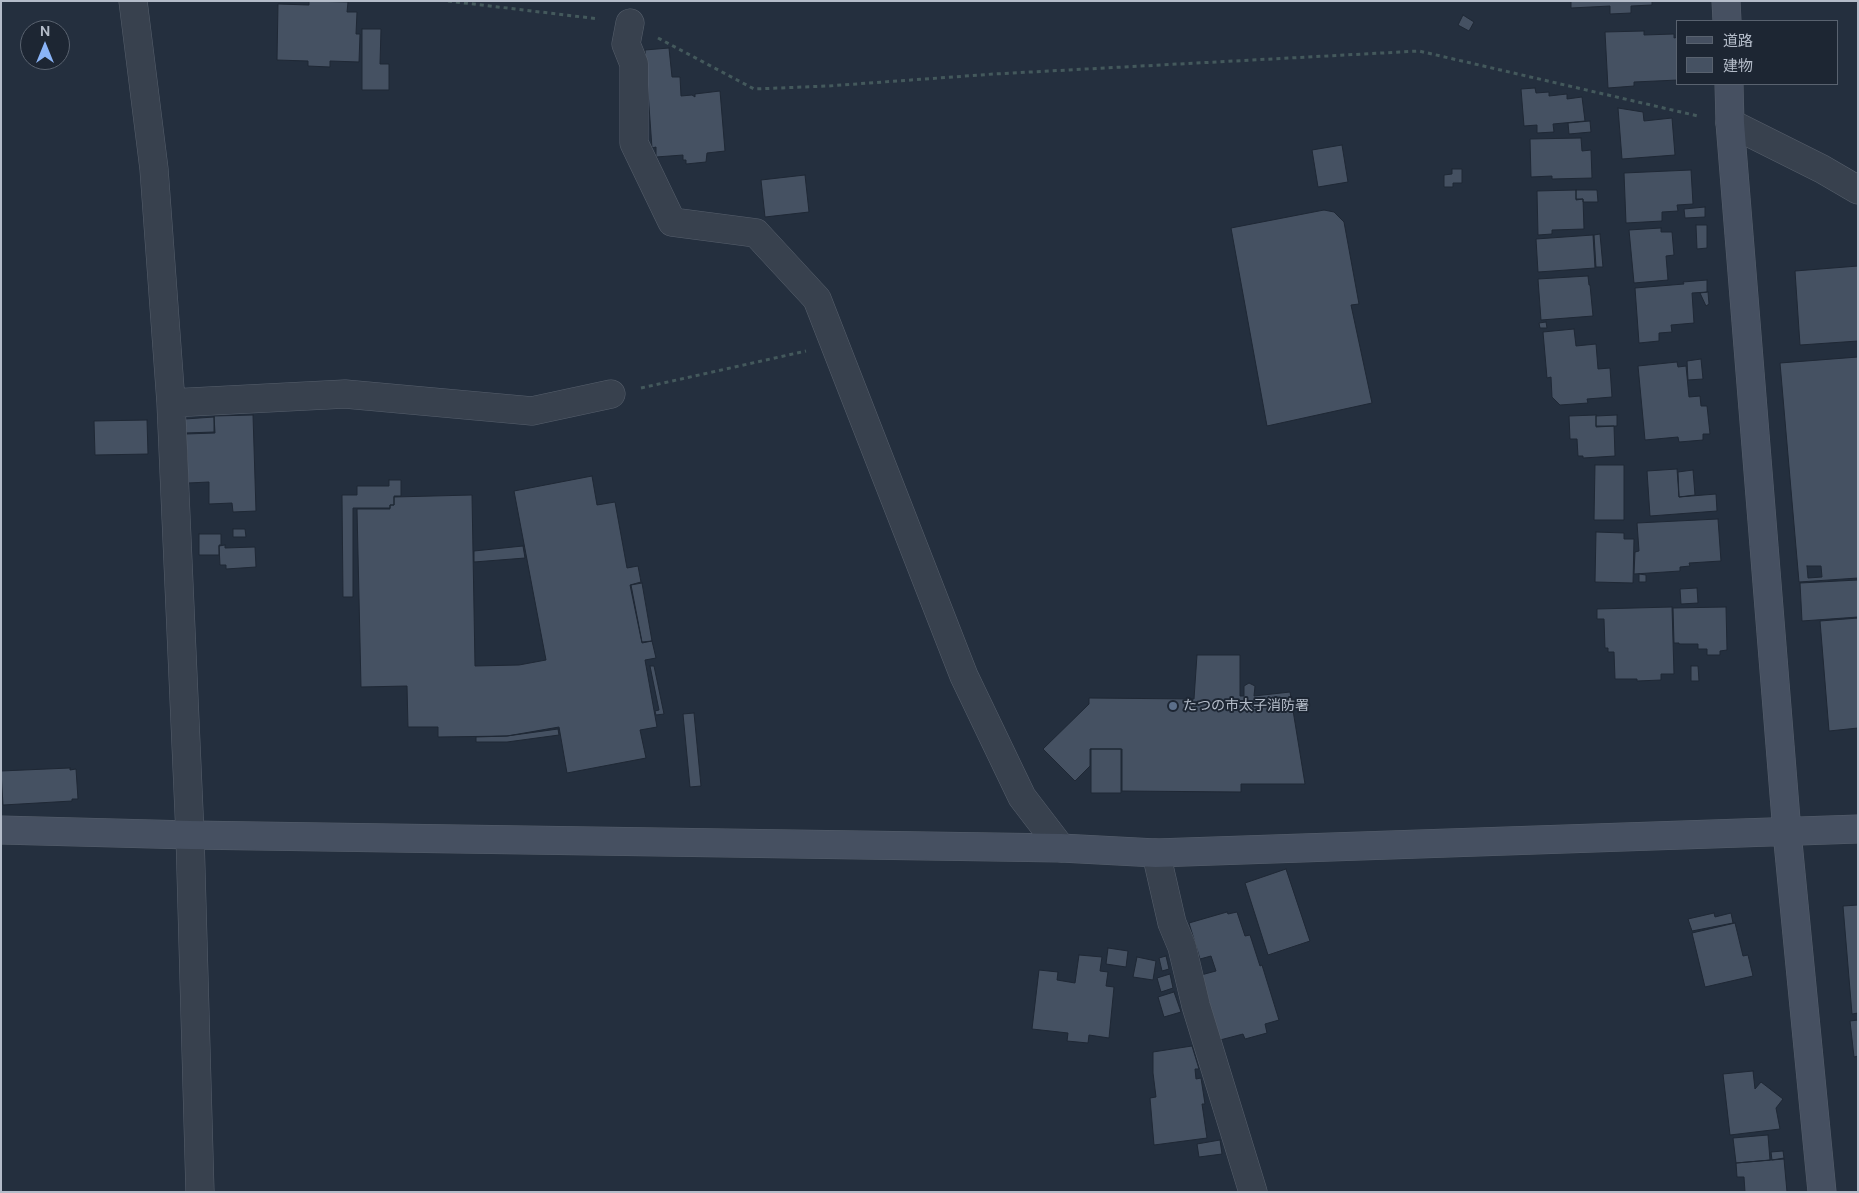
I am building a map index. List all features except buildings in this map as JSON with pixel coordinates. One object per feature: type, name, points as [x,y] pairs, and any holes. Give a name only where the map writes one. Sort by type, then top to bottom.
[{"type":"street","points":[[133,1],[154,169],[172,403],[190,835],[200,1192]]},
{"type":"street","points":[[1726,1],[1727,20]]},
{"type":"street","points":[[630,23],[626,44],[634,64],[634,142],[672,222],[756,233],[817,299],[964,676],[1022,797],[1060,848]]},
{"type":"street","points":[[1729,85],[1730,123],[1787,832],[1822,1192]]},
{"type":"street","points":[[1730,123],[1858,190]]},
{"type":"street","points":[[172,403],[345,394],[532,411],[611,394]]},
{"type":"street","points":[[1,830],[190,835],[1060,848],[1156,853],[1858,829]]},
{"type":"street","points":[[1156,853],[1172,923],[1182,947],[1196,1006],[1253,1192]]},
{"type":"path","points":[[754,89],[1419,51],[1730,123]]},
{"type":"path","points":[[611,394],[836,345]]},
{"type":"place","name":"たつの市太子消防署","points":[[1173,706]]}]
